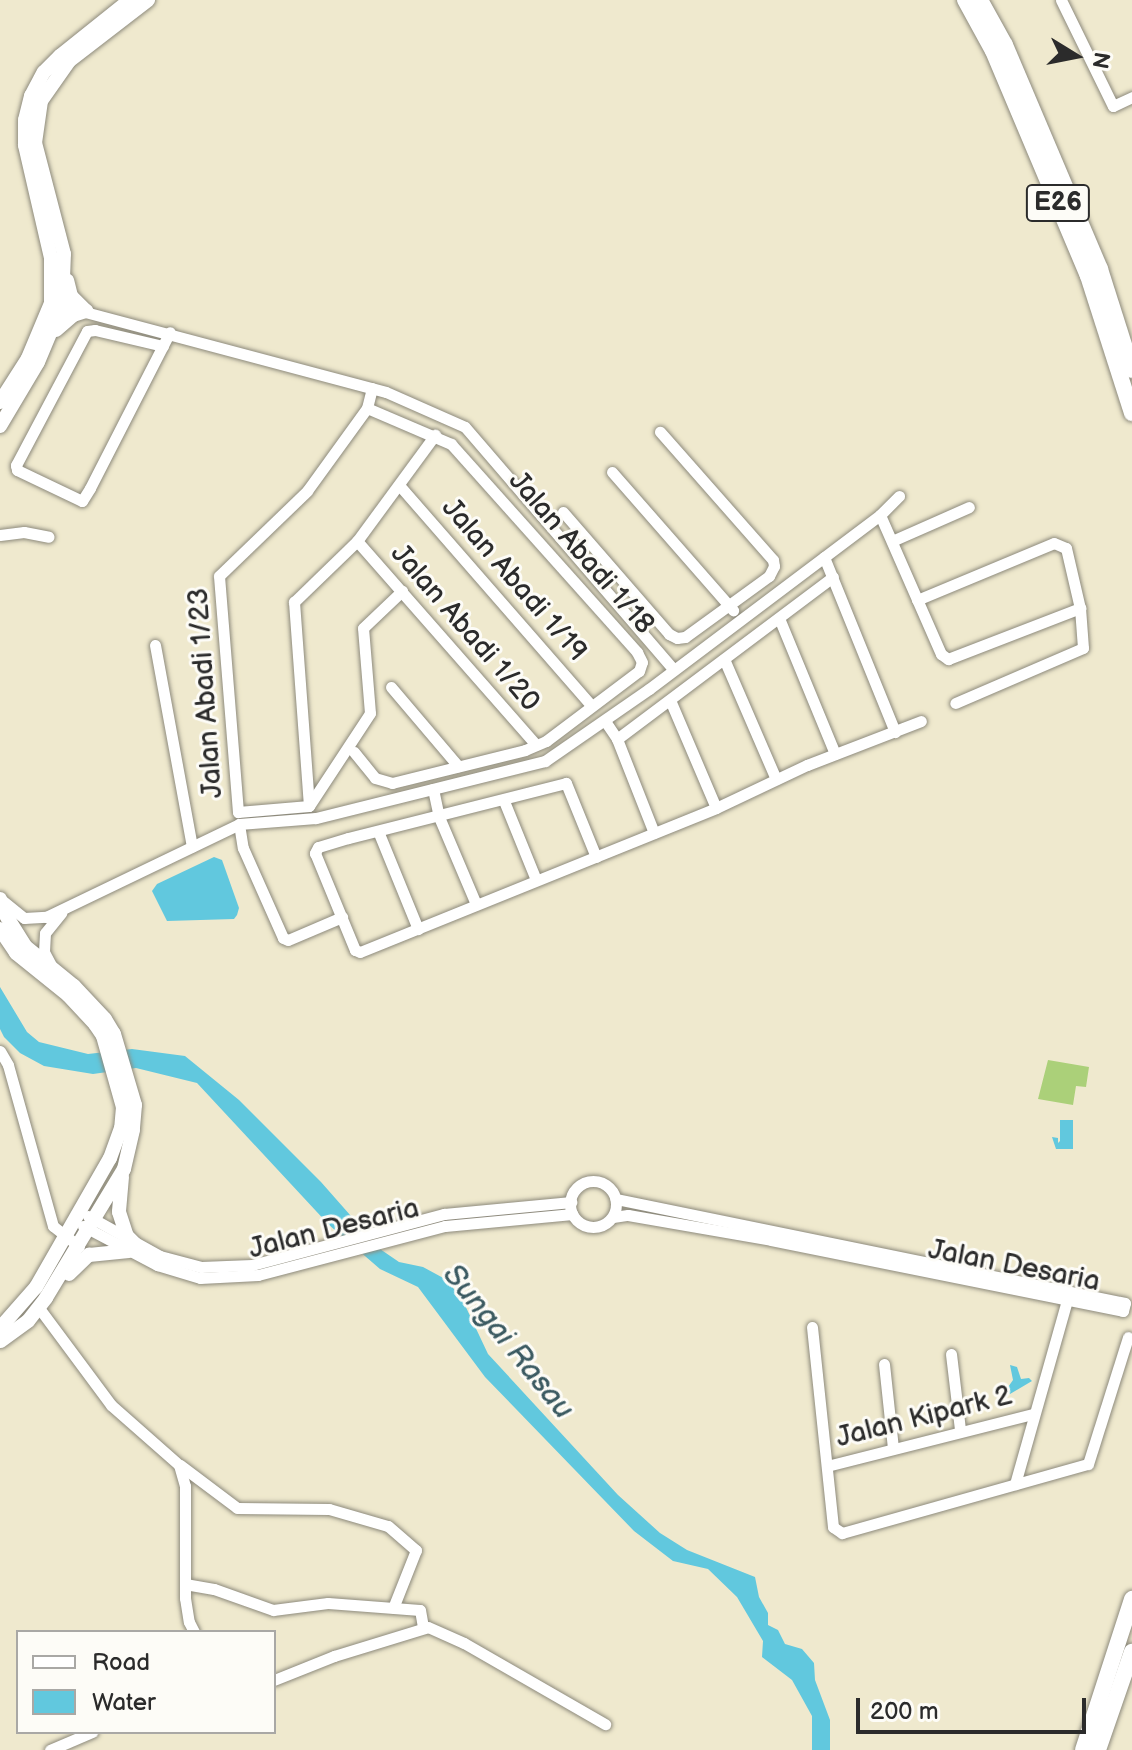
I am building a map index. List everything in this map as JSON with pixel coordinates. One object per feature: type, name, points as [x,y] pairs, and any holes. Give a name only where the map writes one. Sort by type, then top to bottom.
[{"type":"highway","name":"E26","points":[[965,0],[993,51],[1088,276],[1132,413]]},
{"type":"highway","name":"E26","points":[[980,0],[1005,45],[1100,269],[1132,370]]},
{"type":"highway","points":[[1098,1750],[1132,1599]]},
{"type":"highway","points":[[1083,1750],[1132,1652]]},
{"type":"main road","points":[[51,337],[56,304],[51,258],[25,145],[27,110],[44,72],[130,0]]},
{"type":"main road","points":[[0,426],[62,322],[86,311],[71,296],[61,238],[35,143],[41,101],[69,61],[148,0]]},
{"type":"main road","points":[[0,402],[28,358],[56,304],[66,274]]},
{"type":"main road","points":[[0,898],[7,917],[26,947],[98,1009],[126,1088],[133,1130],[119,1212],[132,1248],[89,1255],[43,1303],[0,1341]]},
{"type":"main road","points":[[0,929],[16,953],[108,1035]]},
{"type":"main road","points":[[0,1328],[36,1287],[62,1236],[110,1158],[121,1128],[126,1088]]},
{"type":"main road","points":[[43,1303],[124,1169]]},
{"type":"street","points":[[1061,0],[1113,106],[1132,97]]},
{"type":"street","points":[[56,304],[372,388],[465,427],[673,669]]},
{"type":"street","points":[[163,346],[95,330],[87,331],[16,467],[82,501],[163,346],[170,332]]},
{"type":"street","name":"Jalan Abadi 1/23","points":[[239,818],[219,576],[307,491],[367,408],[372,388]]},
{"type":"street","name":"Jalan Abadi 1/18","points":[[354,752],[383,782],[536,745],[639,671],[640,657],[451,444],[367,408]]},
{"type":"street","points":[[563,512],[669,634],[685,637],[769,576],[774,566],[773,560],[660,432]]},
{"type":"street","points":[[309,806],[294,602],[357,541],[435,435]]},
{"type":"street","points":[[612,472],[741,619]]},
{"type":"street","name":"Jalan Abadi 1/19","points":[[399,485],[592,706]]},
{"type":"street","points":[[617,739],[779,618],[899,496]]},
{"type":"street","points":[[892,541],[969,507]]},
{"type":"street","points":[[880,515],[941,654],[948,659],[1080,608]]},
{"type":"street","points":[[0,535],[24,532],[49,537]]},
{"type":"street","name":"Jalan Abadi 1/20","points":[[357,541],[536,745]]},
{"type":"street","points":[[917,600],[1057,543],[1066,548],[1080,608],[1083,648],[955,703]]},
{"type":"street","points":[[239,818],[316,818],[545,761],[605,721],[741,619],[829,567]]},
{"type":"street","points":[[829,567],[895,732]]},
{"type":"street","points":[[0,898],[24,918],[61,913],[192,847],[239,818],[309,806],[370,713],[363,628],[402,591]]},
{"type":"street","points":[[779,618],[835,754]]},
{"type":"street","points":[[155,645],[192,847]]},
{"type":"street","points":[[724,659],[776,779]]},
{"type":"street","points":[[391,687],[458,766]]},
{"type":"street","points":[[670,700],[716,808]]},
{"type":"street","points":[[605,721],[617,739],[654,833]]},
{"type":"street","points":[[596,857],[566,783],[318,847],[315,853],[355,950],[360,952],[476,904],[596,857],[716,808],[776,779],[921,721]]},
{"type":"street","points":[[433,789],[439,817],[476,904]]},
{"type":"street","points":[[504,801],[536,880]]},
{"type":"street","points":[[239,818],[240,840],[279,935],[288,940],[342,917]]},
{"type":"street","points":[[378,831],[418,929]]},
{"type":"street","points":[[56,972],[44,952],[43,940],[48,927],[61,913]]},
{"type":"street","points":[[0,1051],[8,1065],[48,1214],[62,1236],[79,1246]]},
{"type":"street","name":"Jalan Desaria","points":[[572,1208],[579,1186],[590,1182],[609,1188],[616,1199],[1068,1297]]},
{"type":"street","points":[[613,1217],[616,1199]]},
{"type":"street","name":"Jalan Desaria","points":[[75,1214],[157,1265],[200,1278],[258,1275],[445,1226],[572,1208]]},
{"type":"street","name":"Jalan Desaria","points":[[132,1248],[201,1267],[252,1265],[444,1214],[572,1208]]},
{"type":"street","name":"Jalan Desaria","points":[[572,1208],[589,1227],[603,1225],[613,1217],[628,1215],[1068,1297]]},
{"type":"street","points":[[1015,1484],[1068,1297]]},
{"type":"street","points":[[43,1303],[111,1405],[179,1465],[237,1508],[329,1509],[365,1517],[395,1530],[416,1550],[393,1608]]},
{"type":"street","points":[[812,1327],[833,1527],[842,1533],[1088,1464],[1128,1337]]},
{"type":"street","points":[[951,1354],[960,1430]]},
{"type":"street","points":[[884,1364],[893,1448]]},
{"type":"street","name":"Jalan Kipark 2","points":[[827,1466],[1033,1414]]},
{"type":"street","points":[[179,1465],[185,1494],[185,1584],[189,1622],[193,1630]]},
{"type":"street","points":[[185,1584],[224,1592],[273,1610],[328,1603],[420,1610],[423,1627]]},
{"type":"street","points":[[276,1679],[302,1667],[423,1627],[433,1628],[605,1724]]},
{"type":"street","points":[[50,1750],[87,1734]]},
{"type":"green space","points":[[1048,1060],[1089,1067],[1086,1087],[1076,1086],[1073,1105],[1038,1099]]},
{"type":"water","points":[[214,857],[222,860],[239,908],[237,915],[234,919],[167,921],[152,891],[157,884]]},
{"type":"water","points":[[0,987],[27,1032],[39,1042],[88,1054],[132,1049],[185,1056],[239,1100],[321,1182],[380,1249],[399,1262],[423,1267],[447,1280],[463,1301],[488,1354],[618,1495],[660,1533],[687,1550],[755,1577],[759,1597],[768,1613],[768,1625],[778,1630],[785,1644],[802,1649],[814,1663],[815,1680],[830,1720],[830,1750],[812,1750],[812,1716],[792,1680],[762,1657],[763,1641],[737,1597],[708,1569],[673,1561],[634,1531],[485,1377],[418,1287],[380,1269],[329,1225],[197,1083],[136,1068],[93,1074],[44,1066],[20,1053],[4,1037],[0,1029]]},
{"type":"water","points":[[1060,1120],[1073,1120],[1073,1149],[1056,1149],[1052,1137],[1058,1138],[1058,1143],[1060,1141]]},
{"type":"water","points":[[1010,1365],[1017,1367],[1021,1379],[1029,1378],[1032,1381],[1010,1394],[1006,1390],[1013,1380]]},
{"type":"water label","name":"Sungai Rasau","points":[[508,1342]]}]
